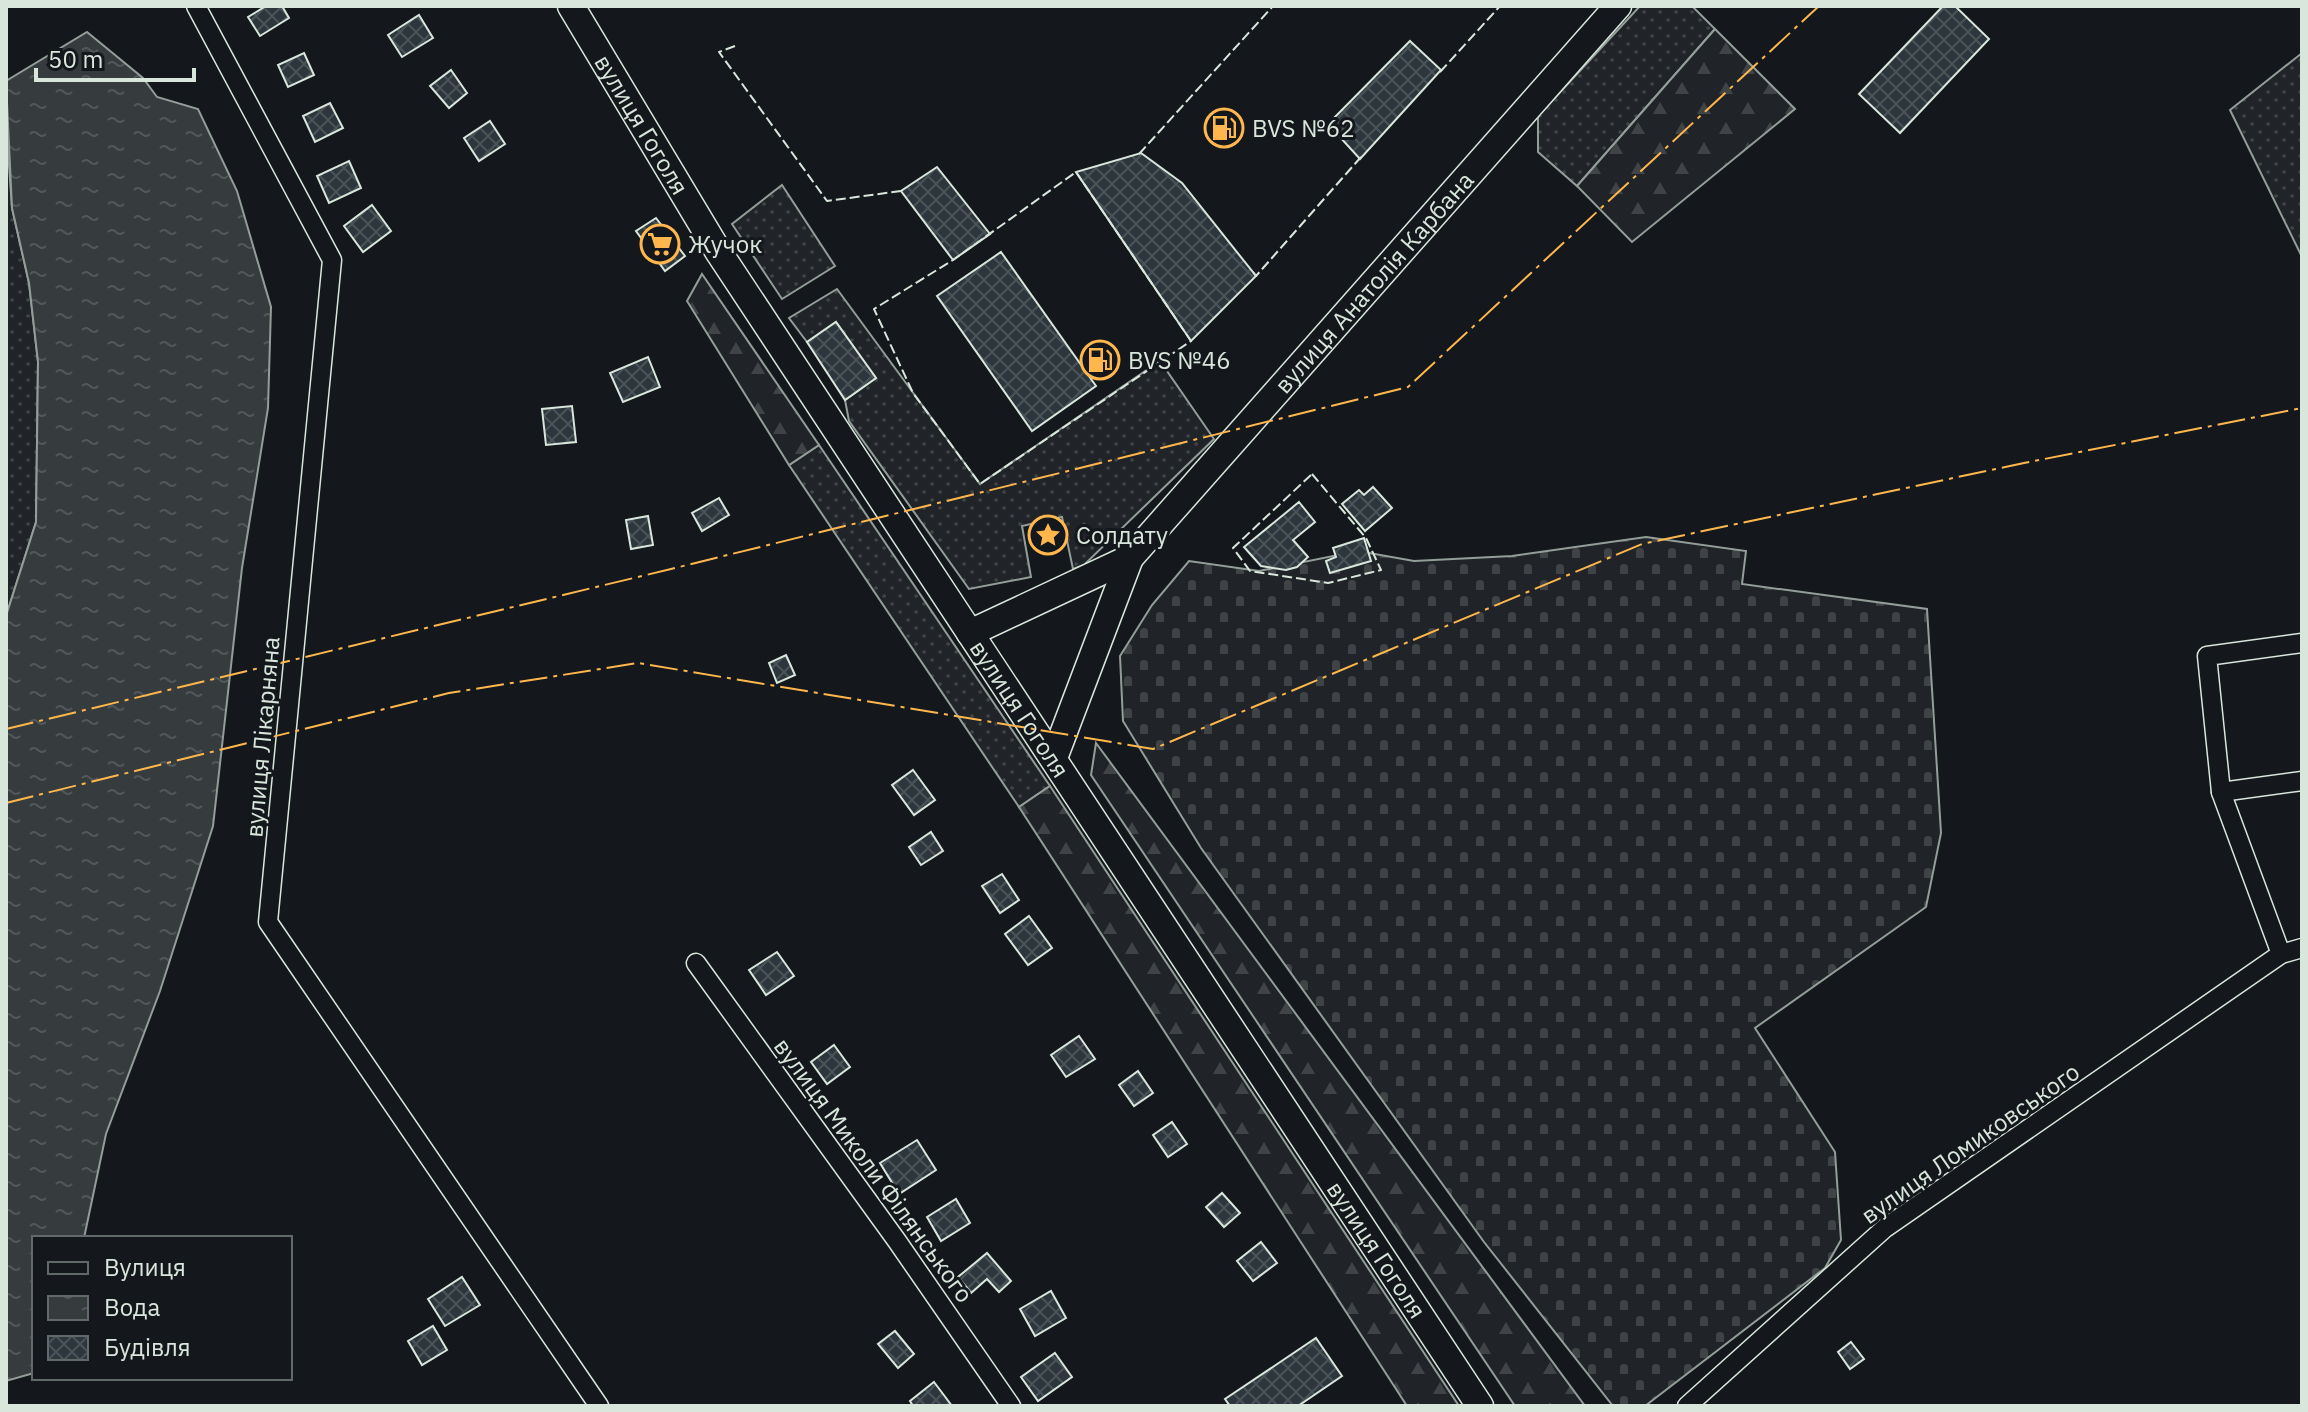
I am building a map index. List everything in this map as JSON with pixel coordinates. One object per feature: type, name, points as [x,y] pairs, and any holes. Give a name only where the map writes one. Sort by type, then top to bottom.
[{"type":"street","name":"вулиця Лікарняна","points":[[196,6],[332,260],[268,922],[599,1406]]},
{"type":"street","name":"вулиця Гоголя","points":[[571,6],[718,251],[1480,1406]]},
{"type":"street","name":"вулиця Анатолія Карбана","points":[[1130,558],[1618,6]]},
{"type":"street","points":[[970,633],[1130,558]]},
{"type":"street","points":[[1054,758],[1130,558]]},
{"type":"street","points":[[2281,954],[2221,792],[2207,656],[2302,643]]},
{"type":"street","points":[[2221,792],[2302,781]]},
{"type":"street","name":"вулиця Ломиковського","points":[[1687,1406],[1885,1228],[2281,954],[2302,948]]},
{"type":"street","name":"вулиця Миколи Філянського","points":[[696,963],[906,1253],[1011,1406]]},
{"type":"green space","points":[[1640,6],[1692,6],[1715,29],[1577,186],[1538,152],[1538,116]]},
{"type":"green space","points":[[1715,29],[1795,109],[1632,242],[1577,186]]},
{"type":"green space","points":[[2302,53],[2302,257],[2230,110]]},
{"type":"green space","points":[[6,122],[12,208],[29,283],[38,362],[36,522],[6,616]]},
{"type":"green space","points":[[782,185],[835,266],[782,299],[732,224]]},
{"type":"green space","points":[[702,274],[819,445],[789,465],[687,301]]},
{"type":"green space","points":[[837,289],[980,484],[1160,361],[1214,439],[1084,565],[1073,569],[1062,517],[1022,526],[1031,577],[969,589],[849,421],[845,400],[876,378],[836,322],[807,342],[789,318]]},
{"type":"green space","points":[[819,445],[1050,786],[1019,807],[789,465]]},
{"type":"green space","points":[[1646,537],[1746,551],[1742,584],[1927,609],[1941,833],[1926,907],[1755,1028],[1835,1152],[1841,1240],[1825,1268],[1645,1406],[1613,1406],[1484,1242],[1201,848],[1123,721],[1120,656],[1152,605],[1189,561],[1259,571],[1358,551],[1414,561],[1512,556]]},
{"type":"green space","points":[[1096,743],[1585,1406],[1515,1406],[1091,775]]},
{"type":"green space","points":[[1050,786],[1459,1406],[1407,1406],[1019,807]]},
{"type":"water","points":[[87,32],[143,78],[157,97],[198,109],[237,191],[271,307],[268,408],[242,568],[213,826],[160,991],[106,1134],[84,1236],[32,1236],[32,1374],[6,1381],[6,616],[36,522],[38,362],[29,283],[12,208],[6,81]]},
{"type":"building","points":[[266,6],[282,6],[289,18],[260,36],[248,17]]},
{"type":"building","points":[[1943,6],[1955,6],[1989,39],[1900,133],[1859,94]]},
{"type":"building","points":[[419,15],[433,38],[402,57],[388,35]]},
{"type":"building","points":[[1410,41],[1441,70],[1360,159],[1328,124]]},
{"type":"building","points":[[304,53],[314,75],[288,87],[278,65]]},
{"type":"building","points":[[451,70],[467,93],[449,108],[430,86]]},
{"type":"building","points":[[330,103],[343,128],[315,142],[303,116]]},
{"type":"building","points":[[490,121],[505,144],[479,161],[464,138]]},
{"type":"building","points":[[1141,153],[1182,183],[1256,276],[1191,341],[1076,172]]},
{"type":"building","points":[[349,161],[361,188],[329,203],[317,176]]},
{"type":"building","points":[[937,167],[990,234],[953,260],[901,191]]},
{"type":"building","points":[[372,205],[391,231],[363,252],[344,226]]},
{"type":"building","name":"Жучок","points":[[656,218],[685,256],[665,271],[636,231]]},
{"type":"building","points":[[1001,252],[1096,386],[1032,431],[937,296]]},
{"type":"building","points":[[836,322],[876,378],[845,400],[807,342]]},
{"type":"building","points":[[648,357],[660,387],[623,402],[610,373]]},
{"type":"building","points":[[572,406],[576,442],[546,445],[542,409]]},
{"type":"building","points":[[1373,487],[1392,508],[1365,531],[1342,504],[1359,490],[1364,495]]},
{"type":"building","points":[[719,498],[729,515],[702,531],[692,513]]},
{"type":"building","points":[[1299,502],[1315,522],[1293,540],[1308,557],[1297,567],[1286,570],[1261,566],[1244,547]]},
{"type":"building","points":[[648,516],[653,545],[631,549],[626,520]]},
{"type":"building","points":[[1364,538],[1371,561],[1330,573],[1326,561],[1336,557],[1333,548]]},
{"type":"building","points":[[786,655],[795,675],[777,683],[769,663]]},
{"type":"building","points":[[913,770],[935,800],[914,815],[892,785]]},
{"type":"building","points":[[931,832],[943,851],[921,865],[909,847]]},
{"type":"building","points":[[1002,874],[1019,900],[1000,913],[982,886]]},
{"type":"building","points":[[1029,916],[1052,948],[1028,965],[1005,934]]},
{"type":"building","points":[[777,952],[794,976],[766,995],[749,970]]},
{"type":"building","points":[[1079,1036],[1095,1059],[1066,1077],[1051,1055]]},
{"type":"building","points":[[834,1045],[850,1067],[827,1084],[811,1062]]},
{"type":"building","points":[[1138,1071],[1153,1093],[1134,1106],[1119,1085]]},
{"type":"building","points":[[1172,1122],[1187,1144],[1168,1157],[1153,1135]]},
{"type":"building","points":[[917,1140],[936,1170],[899,1194],[880,1163]]},
{"type":"building","points":[[1222,1193],[1240,1213],[1224,1227],[1206,1207]]},
{"type":"building","points":[[956,1199],[970,1223],[941,1241],[927,1217]]},
{"type":"building","points":[[1261,1242],[1277,1263],[1253,1281],[1237,1261]]},
{"type":"building","points":[[987,1253],[1011,1281],[999,1292],[987,1279],[971,1293],[958,1277]]},
{"type":"building","points":[[462,1277],[480,1305],[445,1326],[428,1299]]},
{"type":"building","points":[[1051,1291],[1066,1318],[1035,1336],[1020,1309]]},
{"type":"building","points":[[433,1326],[447,1350],[422,1365],[408,1341]]},
{"type":"building","points":[[895,1331],[914,1354],[898,1368],[878,1344]]},
{"type":"building","points":[[1316,1338],[1342,1376],[1298,1406],[1230,1406],[1225,1399]]},
{"type":"building","points":[[1851,1342],[1864,1359],[1850,1369],[1838,1352]]},
{"type":"building","points":[[1055,1353],[1072,1377],[1038,1401],[1021,1377]]},
{"type":"building","points":[[934,1382],[952,1406],[913,1406],[910,1401]]},
{"type":"fence","points":[[1139,154],[1273,6]]},
{"type":"fence","points":[[1440,72],[1500,6]]},
{"type":"fence","points":[[735,46],[719,52],[827,201],[901,191]]},
{"type":"fence","points":[[1253,272],[1256,276],[1361,157]]},
{"type":"fence","points":[[1076,172],[1191,341],[980,484],[913,393],[874,309],[953,260],[1076,172]]},
{"type":"fence","points":[[1312,474],[1366,538],[1381,570],[1328,583],[1250,571],[1233,548],[1312,474]]},
{"type":"power","points":[[6,729],[1408,387],[1819,6]]},
{"type":"power","points":[[6,803],[449,693],[638,663],[1153,749],[1642,544],[2302,408]]},
{"type":"place","name":"BVS №62","points":[[1224,128]]},
{"type":"place","name":"Жучок","points":[[660,244]]},
{"type":"place","name":"BVS №46","points":[[1100,360]]},
{"type":"place","name":"Солдату","points":[[1048,535]]}]
